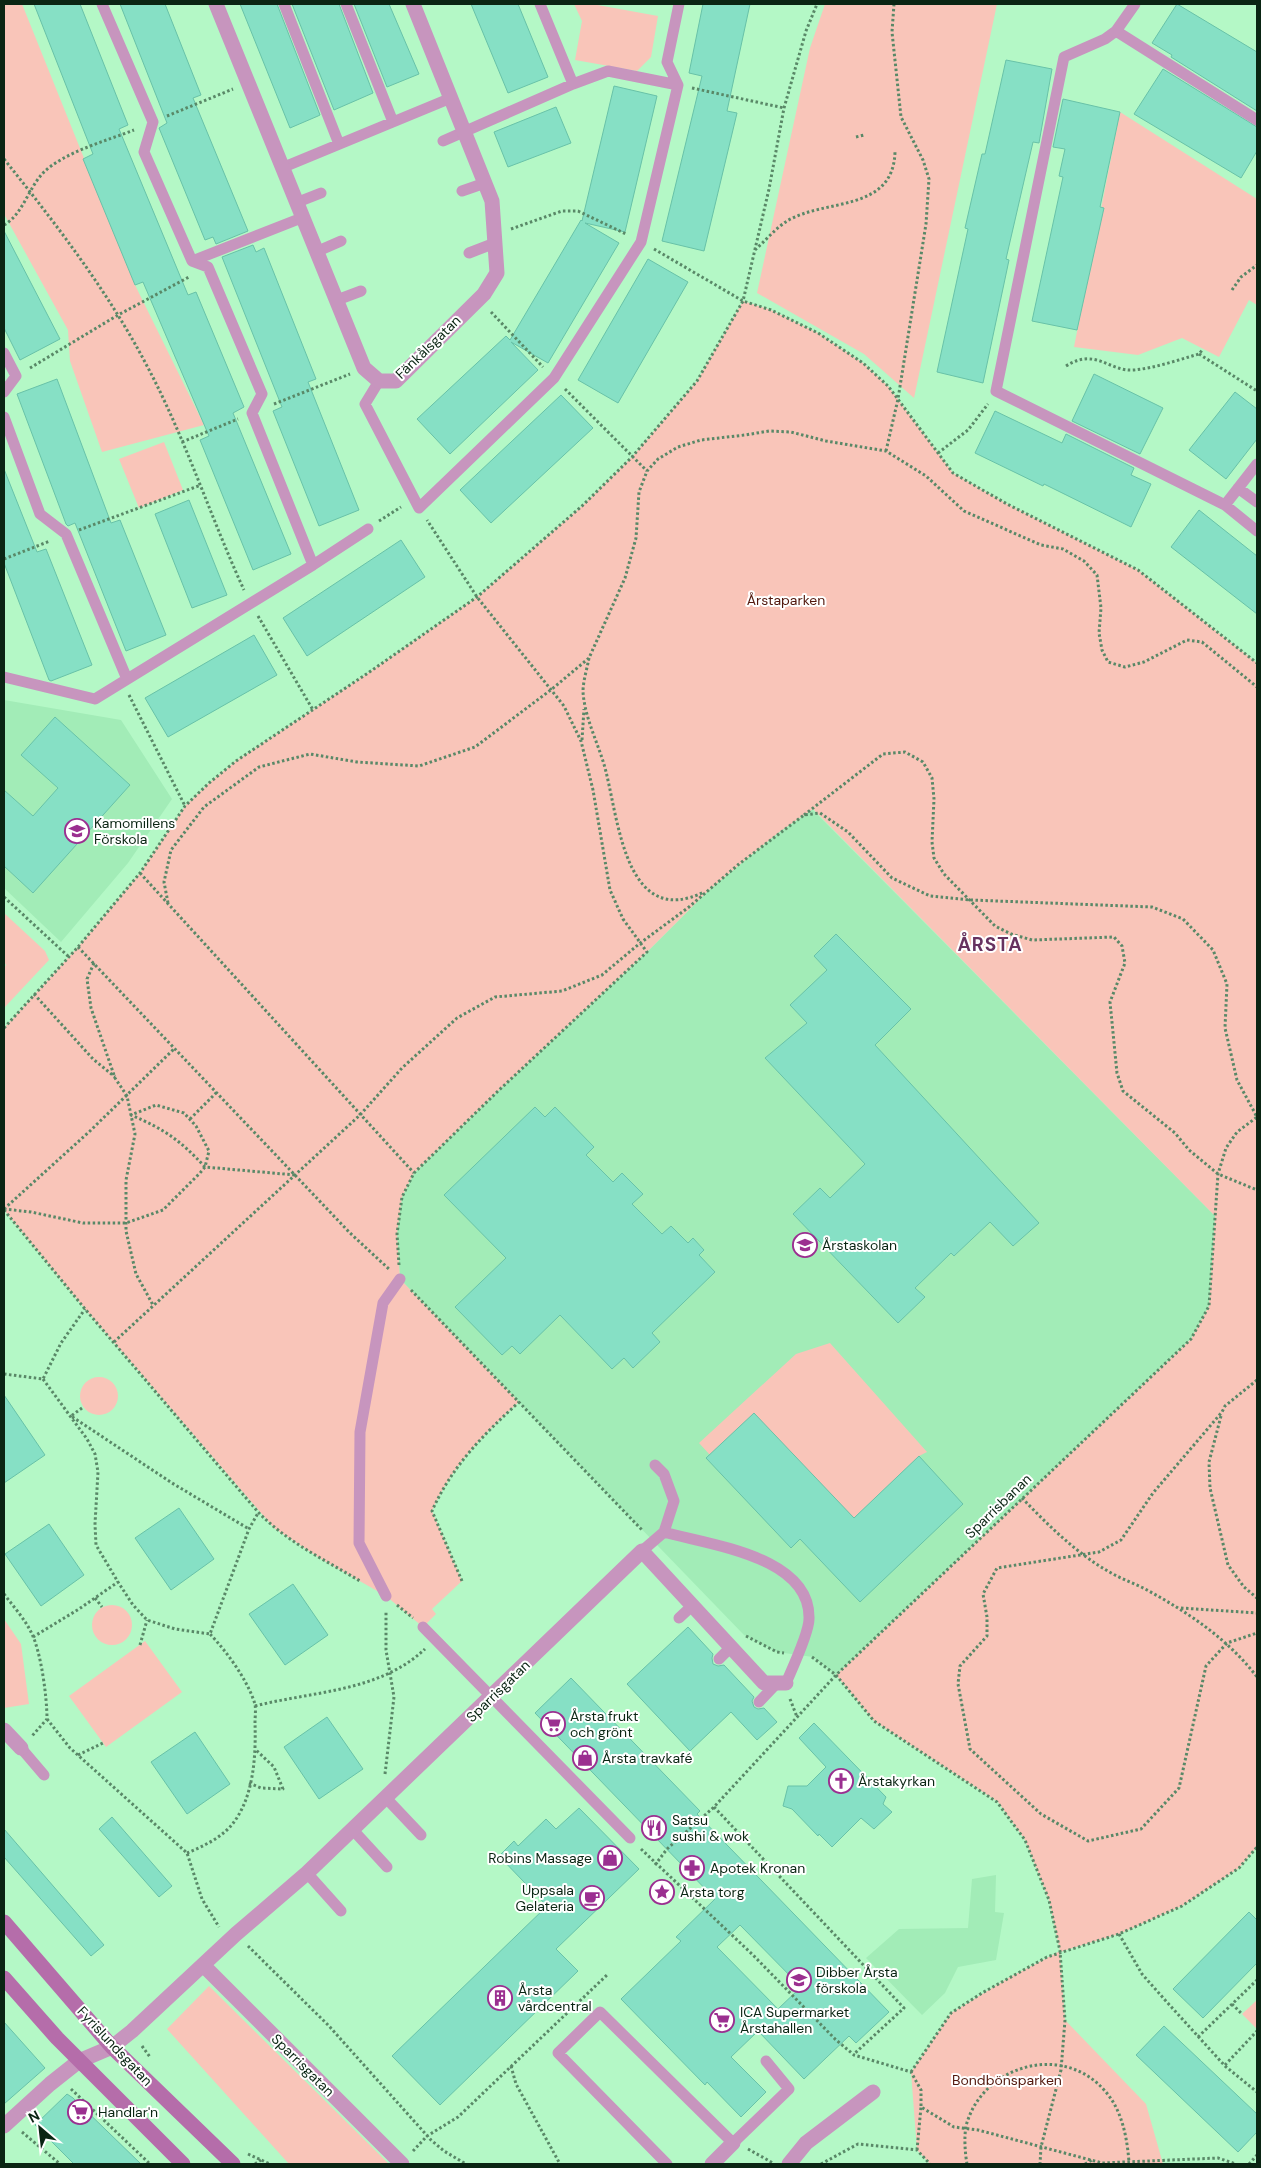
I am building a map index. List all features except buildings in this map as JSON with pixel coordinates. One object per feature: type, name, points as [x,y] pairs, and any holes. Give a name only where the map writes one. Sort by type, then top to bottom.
[{"type":"main road","name":"Fyrislundsgatan","points":[[4,1922],[112,2047],[232,2164]]},
{"type":"main road","points":[[4,1978],[80,2061],[183,2164]]},
{"type":"street","name":"Fänkålsgatan","points":[[216,4],[284,167],[364,368],[379,381],[396,381],[484,294],[497,272],[492,201],[413,4]]},
{"type":"street","points":[[647,1546],[693,1605],[764,1682],[782,1683]]},
{"type":"street","name":"Sparrisgatan","points":[[4,2126],[50,2084],[80,2061],[112,2047],[236,1934],[307,1873],[647,1546]]},
{"type":"street","points":[[4,1730],[21,1748]]},
{"type":"street","name":"Sparrisgatan","points":[[203,1965],[402,2164]]},
{"type":"street","points":[[789,2164],[806,2143],[872,2092]]},
{"type":"street","points":[[712,2164],[733,2143]]},
{"type":"lane","points":[[102,4],[153,122],[144,152],[192,261],[208,267],[262,394],[252,413],[313,565]]},
{"type":"lane","points":[[284,4],[339,144]]},
{"type":"lane","points":[[346,4],[393,122]]},
{"type":"lane","points":[[540,4],[573,84]]},
{"type":"lane","points":[[379,381],[365,404],[417,503],[554,378],[641,242],[678,85],[667,62],[679,4]]},
{"type":"lane","points":[[1136,4],[1116,32],[1105,39],[1064,57],[996,391],[1225,505],[1257,531]]},
{"type":"lane","points":[[1116,32],[1257,120]]},
{"type":"lane","points":[[443,141],[573,84],[608,71],[678,85]]},
{"type":"lane","points":[[284,167],[451,98]]},
{"type":"lane","points":[[462,191],[485,183]]},
{"type":"lane","points":[[298,202],[321,192]]},
{"type":"lane","points":[[192,261],[304,217]]},
{"type":"lane","points":[[318,251],[341,241]]},
{"type":"lane","points":[[469,253],[495,243]]},
{"type":"lane","points":[[337,300],[361,291]]},
{"type":"lane","points":[[4,353],[16,376],[4,392]]},
{"type":"lane","points":[[4,416],[40,514],[66,534],[124,681]]},
{"type":"lane","points":[[1225,505],[1257,464]]},
{"type":"lane","points":[[1238,488],[1257,502]]},
{"type":"lane","points":[[4,677],[95,698],[313,565],[368,529]]},
{"type":"lane","points":[[386,1596],[359,1543],[360,1432],[383,1303],[400,1279]]},
{"type":"lane","points":[[647,1546],[664,1532],[674,1501],[664,1474],[655,1465]]},
{"type":"lane","points":[[664,1532],[758,1558],[779,1567],[794,1580],[807,1600],[809,1620],[798,1655],[782,1683],[759,1702]]},
{"type":"lane","points":[[679,1618],[693,1605]]},
{"type":"lane","points":[[423,1627],[630,1838]]},
{"type":"lane","points":[[719,1659],[731,1647]]},
{"type":"lane","points":[[21,1748],[44,1775]]},
{"type":"lane","points":[[386,1798],[421,1834]]},
{"type":"lane","points":[[353,1830],[387,1867]]},
{"type":"lane","points":[[307,1873],[341,1911]]},
{"type":"lane","points":[[667,2164],[558,2052],[600,2012],[733,2143],[789,2088],[766,2061]]},
{"type":"path","points":[[4,1028],[78,947],[140,873],[185,806],[209,783],[236,761],[477,597],[582,506],[632,457],[698,381],[743,301],[784,108],[806,31],[817,4]]},
{"type":"path","points":[[886,451],[898,399],[926,224],[928,179],[923,160],[901,118],[892,32],[894,4]]},
{"type":"path","points":[[4,225],[12,220],[42,174],[55,163],[249,83]]},
{"type":"path","points":[[678,85],[784,108]]},
{"type":"path","points":[[856,137],[864,135]]},
{"type":"path","points":[[755,250],[787,221],[818,210],[859,200],[877,191],[894,167],[895,152]]},
{"type":"path","points":[[4,159],[62,233],[118,315],[167,406],[201,484],[219,533],[251,603],[313,710]]},
{"type":"path","points":[[1232,290],[1241,277],[1257,265]]},
{"type":"path","points":[[16,376],[118,315],[208,267]]},
{"type":"path","points":[[743,301],[771,310],[818,333],[863,363],[888,386],[953,473],[984,491],[1138,570],[1257,663]]},
{"type":"path","points":[[1066,366],[1076,360],[1086,358],[1132,370],[1199,354],[1203,349]]},
{"type":"path","points":[[1199,354],[1257,391]]},
{"type":"path","points":[[938,453],[968,430],[989,404],[996,391]]},
{"type":"path","points":[[582,741],[585,706],[583,689],[589,658],[625,578],[636,538],[639,492],[647,471],[658,460],[686,445],[701,440],[769,431],[791,432],[826,441],[886,451],[926,476],[964,511],[1041,545],[1063,549],[1084,561],[1097,575],[1101,608],[1099,633],[1102,650],[1108,662],[1125,667],[1144,662],[1187,640],[1202,642],[1257,688]]},
{"type":"path","points":[[632,457],[647,471]]},
{"type":"path","points":[[4,559],[201,484]]},
{"type":"path","points":[[368,529],[417,503],[477,597],[564,706],[582,741],[593,790],[610,890],[623,919],[639,944],[647,952],[497,1092],[414,1173],[402,1198],[397,1234],[400,1279]]},
{"type":"path","points":[[168,903],[164,882],[171,850],[204,807],[259,767],[310,754],[357,762],[419,766],[475,747],[552,690],[589,658]]},
{"type":"path","points":[[124,681],[185,806]]},
{"type":"path","points":[[585,706],[602,756],[617,822],[634,875],[649,892],[669,901],[688,900],[709,890]]},
{"type":"path","points":[[114,1342],[360,1115],[402,1068],[457,1018],[495,997],[562,991],[602,975],[778,833],[883,754],[905,752],[923,762],[932,778],[934,799],[932,842],[934,858],[944,874],[995,926],[1011,934],[1032,940],[1114,937],[1122,946],[1125,963],[1110,1002],[1117,1073],[1123,1091],[1175,1133],[1189,1150],[1218,1174],[1257,1190]]},
{"type":"path","points":[[804,815],[820,814],[848,832],[892,878],[930,896],[971,900],[1152,907],[1183,919],[1213,950],[1227,984],[1225,1028],[1237,1080],[1257,1117]]},
{"type":"path","points":[[140,873],[414,1173]]},
{"type":"path","points":[[4,897],[69,957]]},
{"type":"path","points":[[78,947],[350,1233],[400,1279],[519,1402],[647,1546]]},
{"type":"path","points":[[94,963],[87,979],[91,1008],[115,1078],[126,1096],[134,1134],[126,1180],[126,1231],[136,1274],[153,1306]]},
{"type":"path","points":[[34,994],[93,1059],[115,1078]]},
{"type":"path","points":[[4,1209],[176,1048]]},
{"type":"path","points":[[190,1119],[217,1092]]},
{"type":"path","points":[[4,1209],[32,1212],[83,1223],[126,1223],[164,1210],[204,1167],[209,1151],[196,1126],[184,1113],[156,1104],[130,1115]]},
{"type":"path","points":[[130,1115],[156,1126],[186,1146],[204,1167],[295,1175]]},
{"type":"path","name":"Sparrisbanan","points":[[655,1864],[667,1849],[714,1807],[836,1675],[1191,1339],[1209,1306],[1218,1174],[1226,1148],[1231,1140],[1237,1132],[1257,1117]]},
{"type":"path","points":[[4,1209],[85,1309],[258,1512],[274,1528],[386,1596],[423,1627]]},
{"type":"path","points":[[43,1380],[61,1343],[85,1309]]},
{"type":"path","points":[[4,1374],[43,1380],[71,1416],[95,1454],[98,1472],[95,1524],[96,1545],[133,1605],[147,1620],[175,1629],[210,1634],[227,1653],[255,1706],[256,1749],[244,1803],[234,1823],[210,1843],[187,1853]]},
{"type":"path","points":[[1256,1380],[1225,1406],[1209,1462],[1210,1488],[1228,1565],[1244,1587],[1257,1598]]},
{"type":"path","points":[[462,1581],[432,1511],[441,1490],[454,1475],[462,1460],[486,1433],[519,1402]]},
{"type":"path","points":[[71,1416],[82,1408]]},
{"type":"path","points":[[1222,1412],[1154,1493],[1120,1540],[1099,1552],[997,1568],[983,1594],[987,1617],[987,1636],[960,1666],[958,1684],[970,1748],[1041,1814],[1088,1841],[1141,1829],[1179,1788],[1206,1666],[1227,1643],[1257,1633]]},
{"type":"path","points":[[71,1416],[172,1483],[249,1529]]},
{"type":"path","points":[[1022,1498],[1051,1528],[1083,1554],[1112,1574],[1178,1607],[1227,1643],[1257,1677]]},
{"type":"path","points":[[210,1634],[249,1529],[258,1512]]},
{"type":"path","points":[[33,1637],[118,1582]]},
{"type":"path","points":[[4,1594],[36,1644],[46,1696],[47,1719],[70,1748],[187,1853],[202,1899],[218,1926]]},
{"type":"path","points":[[384,1775],[394,1697],[386,1650],[386,1596]]},
{"type":"path","points":[[95,1598],[102,1607]]},
{"type":"path","points":[[1178,1607],[1257,1613]]},
{"type":"path","points":[[140,1645],[147,1620]]},
{"type":"path","points":[[744,1635],[777,1652],[814,1657],[836,1675],[874,1721],[998,1802],[1025,1840],[1049,1900],[1060,1951],[1065,2020],[1062,2066],[1041,2146],[1040,2164]]},
{"type":"path","points":[[255,1706],[368,1683],[391,1674],[423,1651],[435,1639]]},
{"type":"path","points":[[21,1748],[47,1719]]},
{"type":"path","points":[[78,1754],[103,1743]]},
{"type":"path","points":[[249,1783],[261,1788],[284,1789],[274,1767],[256,1749]]},
{"type":"path","points":[[714,1807],[904,2008],[854,2055]]},
{"type":"path","points":[[630,1838],[655,1864],[753,1955],[834,2039],[854,2055],[911,2072],[921,2090],[917,2150]]},
{"type":"path","points":[[911,2072],[951,2013],[996,1984],[1060,1951],[1120,1934],[1182,1906],[1239,1868],[1257,1847]]},
{"type":"path","points":[[236,1934],[329,2026],[427,2136],[444,2152],[466,2164]]},
{"type":"path","points":[[1120,1934],[1142,1974],[1225,2066],[1257,2092]]},
{"type":"path","points":[[402,2164],[427,2136],[458,2117],[608,1974]]},
{"type":"path","points":[[1198,2037],[1257,1980]]},
{"type":"path","points":[[1232,2004],[1242,2014]]},
{"type":"path","points":[[1225,2066],[1257,2031]]},
{"type":"path","points":[[511,2066],[516,2084],[560,2164]]},
{"type":"path","points":[[967,2164],[966,2128],[976,2104],[998,2078],[1028,2066],[1062,2066],[1086,2074],[1106,2092],[1116,2108],[1124,2128],[1129,2162]]},
{"type":"path","points":[[68,2087],[150,2164]]},
{"type":"path","points":[[921,2107],[954,2127],[966,2128],[1041,2146],[1102,2164],[1218,2158],[1236,2164]]},
{"type":"path","points":[[16,2137],[27,2126]]},
{"type":"path","points":[[22,2132],[60,2164]]},
{"type":"path","points":[[112,2137],[117,2132]]},
{"type":"path","points":[[733,2143],[776,2164]]},
{"type":"path","points":[[821,2164],[858,2144],[917,2150],[930,2164]]},
{"type":"path","points":[[1249,2164],[1257,2155]]},
{"type":"path","points":[[256,2164],[261,2160]]},
{"type":"path","points":[[1085,2164],[1092,2160]]},
{"type":"shaded area","name":"Kamomillens Förskola","points":[[4,700],[121,720],[172,799],[128,863],[61,942],[4,888]]},
{"type":"shaded area","name":"Årstaskolan","points":[[812,809],[1215,1216],[1209,1306],[1191,1339],[836,1675],[813,1657],[777,1652],[744,1635],[400,1279],[397,1234],[402,1197],[414,1173],[497,1092],[647,952],[709,890],[778,833]]},
{"type":"shaded area","points":[[996,1875],[995,1912],[1004,1913],[996,1960],[958,1967],[945,1993],[922,2015],[866,1958],[899,1929],[968,1928],[972,1879]]},
{"type":"green space","points":[[4,4],[22,4],[135,285],[204,425],[102,452],[70,361],[68,330],[4,214]]},
{"type":"green space","points":[[574,4],[592,4],[658,16],[651,57],[637,71],[575,60],[582,21]]},
{"type":"green space","points":[[825,4],[997,4],[914,398],[864,354],[757,293],[810,48]]},
{"type":"green space","points":[[1120,112],[1257,199],[1257,305],[1249,300],[1219,357],[1182,338],[1138,355],[1074,347]]},
{"type":"green space","name":"Årstaparken","points":[[743,301],[771,310],[818,333],[863,363],[888,386],[953,473],[1007,504],[1138,570],[1257,663],[1257,1847],[1239,1868],[1182,1906],[1119,1934],[1060,1952],[1065,2020],[1146,2104],[1163,2164],[930,2164],[917,2150],[911,2072],[951,2013],[1010,1977],[1060,1951],[1049,1900],[1025,1840],[998,1802],[874,1721],[836,1675],[1191,1339],[1209,1306],[1215,1216],[813,809],[778,833],[709,890],[647,952],[497,1092],[414,1173],[402,1197],[397,1234],[400,1279],[519,1402],[469,1452],[449,1480],[432,1511],[462,1581],[432,1609],[436,1614],[423,1627],[386,1596],[321,1559],[274,1528],[85,1309],[4,1210],[4,1028],[78,947],[140,873],[185,806],[209,783],[236,761],[368,673],[477,597],[582,506],[632,457],[697,381]]},
{"type":"green space","points":[[164,442],[183,490],[139,508],[119,459]]},
{"type":"green space","points":[[4,913],[45,951],[49,960],[4,1008],[4,968],[6,965],[4,962]]},
{"type":"green space","points":[[830,1343],[927,1452],[919,1456],[854,1518],[710,1455],[699,1443],[796,1354]]},
{"type":"green space","points":[[99,1377],[113,1382],[118,1396],[113,1410],[99,1415],[85,1410],[80,1396],[85,1382]]},
{"type":"green space","points":[[116,1605],[123,1608],[129,1614],[132,1625],[131,1633],[123,1642],[116,1645],[108,1645],[101,1642],[93,1633],[92,1621],[95,1614],[104,1606]]},
{"type":"green space","points":[[4,1619],[21,1644],[29,1704],[4,1708]]},
{"type":"green space","points":[[145,1641],[182,1692],[106,1747],[69,1696]]},
{"type":"green space","points":[[209,1986],[389,2164],[289,2164],[167,2029]]},
{"type":"green space","points":[[1257,2000],[1257,2029],[1242,2014]]},
{"type":"place","name":"Kamomillens Förskola","points":[[77,831]]},
{"type":"place","name":"Årstaskolan","points":[[805,1245]]},
{"type":"place","name":"Årsta frukt och grönt","points":[[553,1724]]},
{"type":"place","name":"Årsta travkafé","points":[[585,1758]]},
{"type":"place","name":"Årstakyrkan","points":[[841,1781]]},
{"type":"place","name":"Satsu sushi & wok","points":[[654,1828]]},
{"type":"place","name":"Robins Massage","points":[[610,1858]]},
{"type":"place","name":"Apotek Kronan","points":[[692,1868]]},
{"type":"place","name":"Årsta torg","points":[[662,1892]]},
{"type":"place","name":"Uppsala Gelateria","points":[[592,1898]]},
{"type":"place","name":"Dibber Årsta förskola","points":[[799,1980]]},
{"type":"place","name":"Årsta vårdcentral","points":[[500,1998]]},
{"type":"place","name":"ICA Supermarket Årstahallen","points":[[722,2020]]},
{"type":"place","name":"Handlar'n","points":[[80,2112]]},
{"type":"district","name":"ÅRSTA","points":[[990,944]]},
{"type":"park label","name":"Bondbönsparken","points":[[1007,2080]]}]
